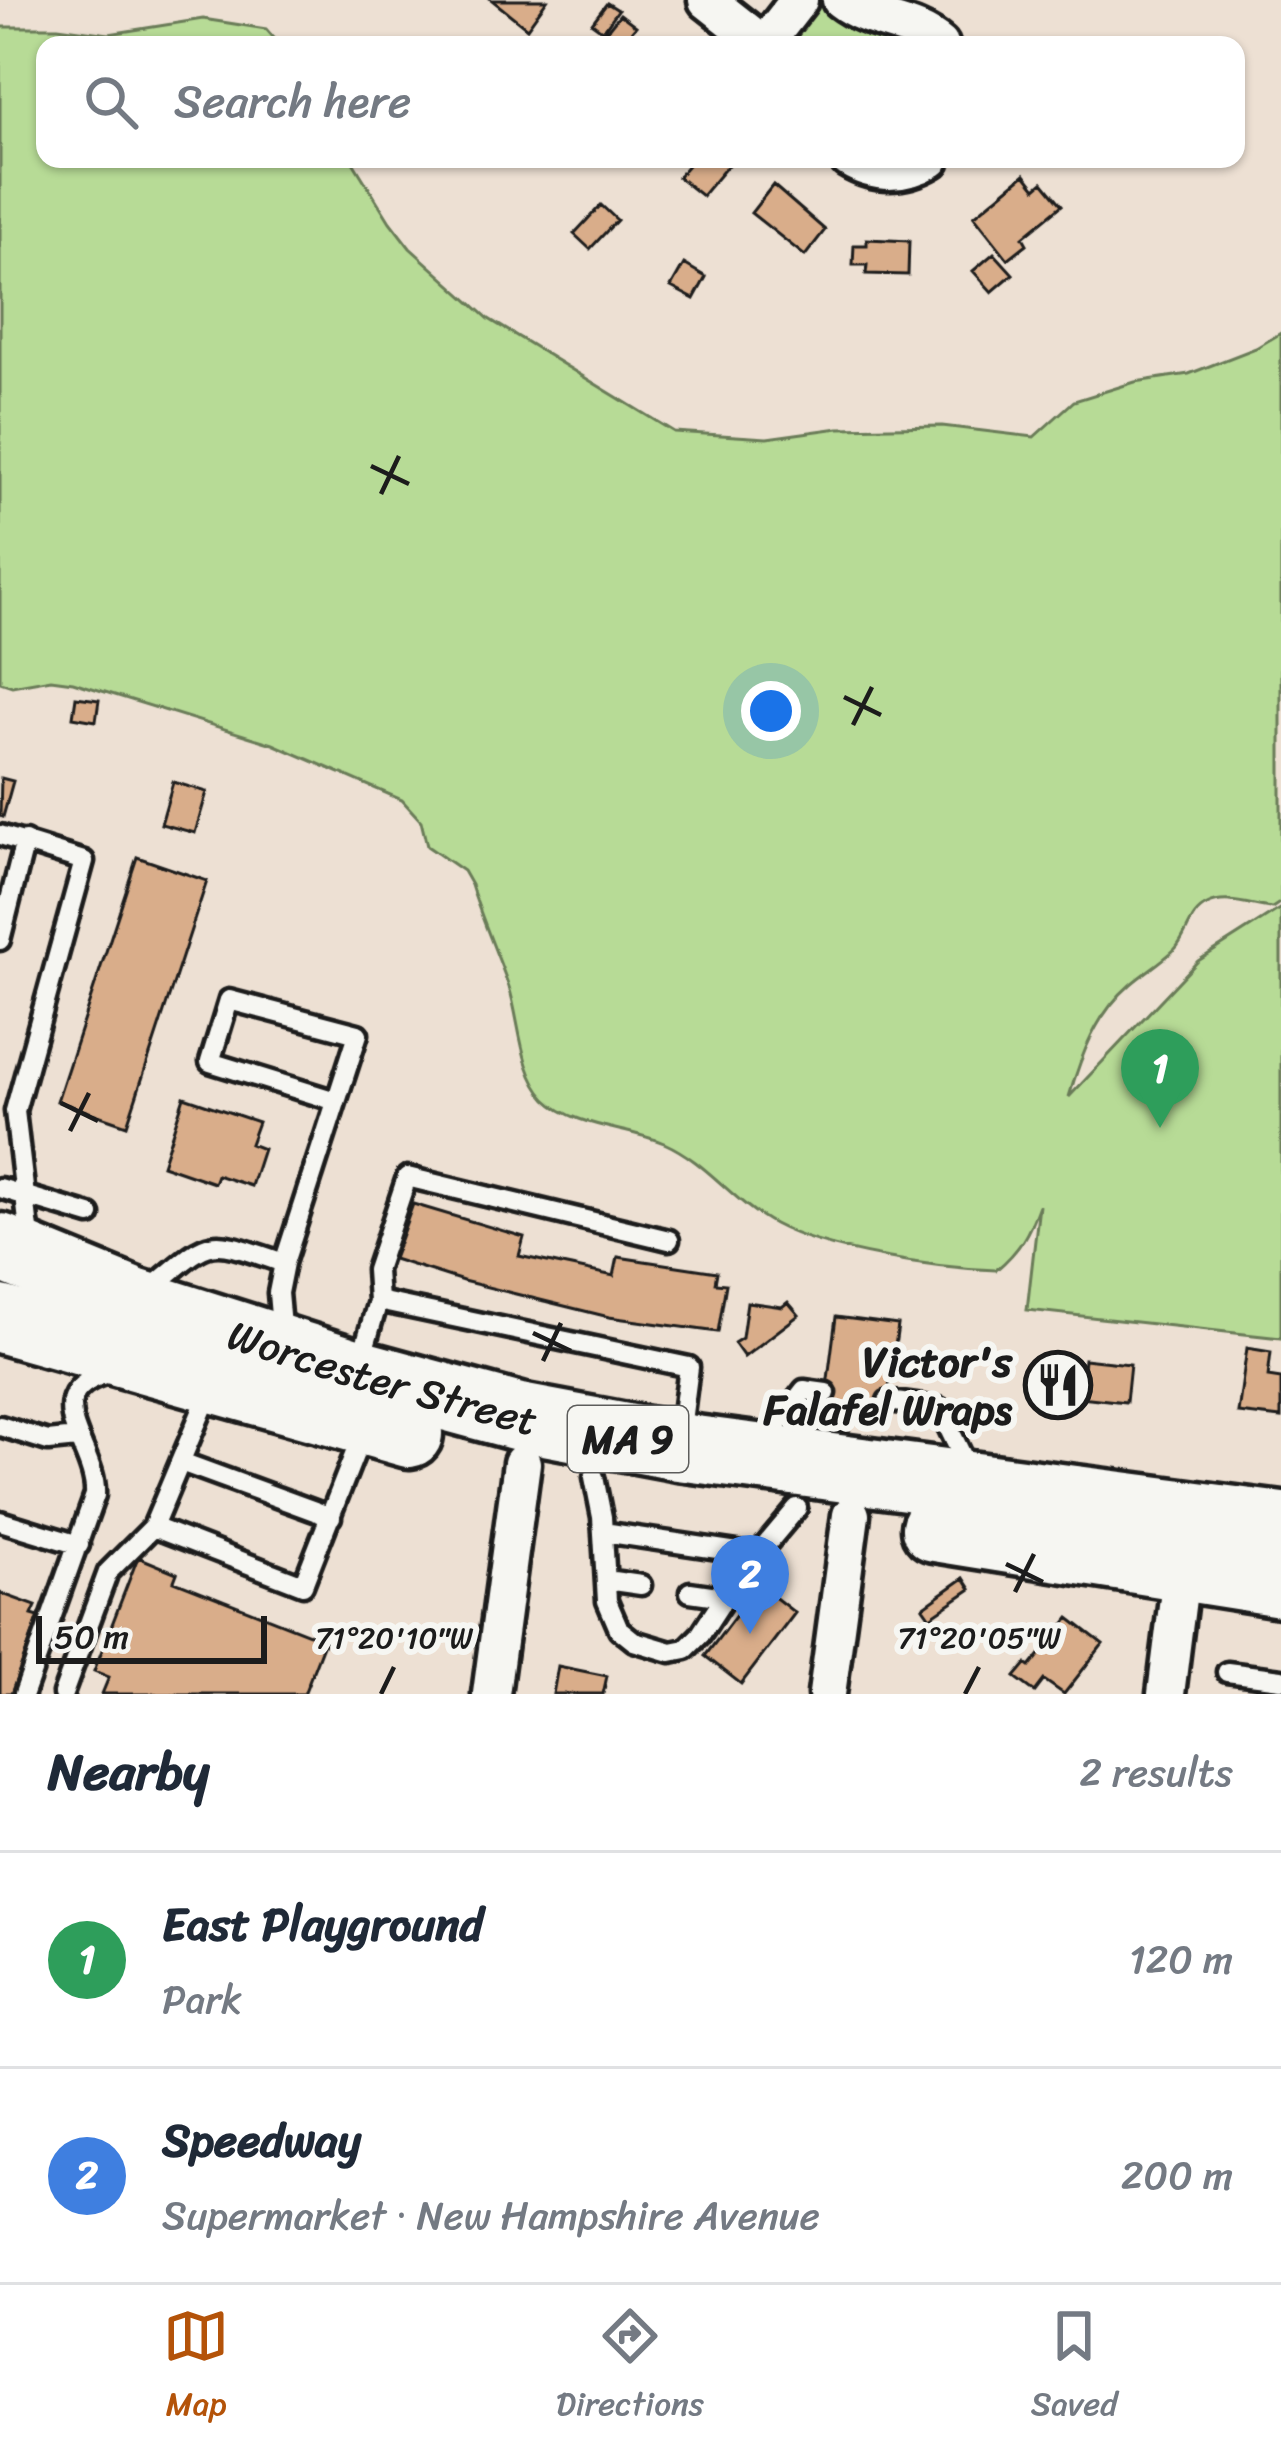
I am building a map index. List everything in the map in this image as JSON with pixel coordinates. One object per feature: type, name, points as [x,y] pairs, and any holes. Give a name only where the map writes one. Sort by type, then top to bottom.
[{"type":"highway","points":[[5,1320],[19,1234]]},
{"type":"highway","name":"Worcester Street","points":[[19,1234],[141,1332],[213,1381],[518,1417],[679,1447],[1281,1526]]},
{"type":"highway","name":"Worcester Street","points":[[5,1320],[283,1349],[362,1397],[522,1462],[599,1504],[1182,1566],[1281,1582]]},
{"type":"street","points":[[707,0],[753,36]]},
{"type":"street","points":[[771,36],[799,0]]},
{"type":"street","points":[[841,0],[872,20],[911,27],[926,36]]},
{"type":"street","points":[[869,168],[890,172],[908,168]]},
{"type":"street","points":[[491,1694],[522,1462]]},
{"type":"street","points":[[802,1526],[827,1694]]},
{"type":"street","points":[[1166,1694],[1182,1566]]},
{"type":"lane","points":[[0,835],[84,861],[8,1109],[19,1234]]},
{"type":"lane","points":[[0,940],[25,841]]},
{"type":"lane","points":[[283,1349],[278,1293],[284,1263],[358,1034],[229,1000],[210,1063],[336,1101]]},
{"type":"lane","points":[[152,1527],[304,1585],[331,1517],[362,1397],[378,1301],[376,1270],[407,1177],[669,1240]]},
{"type":"lane","points":[[0,1188],[19,1234]]},
{"type":"lane","points":[[19,1234],[90,1215]]},
{"type":"lane","points":[[24,1694],[79,1545],[96,1484],[70,1406],[79,1390],[141,1332],[197,1250],[215,1242],[284,1263]]},
{"type":"lane","points":[[378,1301],[689,1367],[679,1447]]},
{"type":"lane","points":[[63,1694],[108,1571],[152,1527],[213,1381]]},
{"type":"lane","points":[[752,1457],[804,1390],[826,1393]]},
{"type":"lane","points":[[888,1401],[939,1408],[978,1489]]},
{"type":"lane","points":[[0,1426],[48,1441],[77,1438]]},
{"type":"lane","points":[[181,1462],[331,1517]]},
{"type":"lane","points":[[599,1504],[607,1601],[619,1629],[634,1641],[670,1652],[686,1649],[725,1597],[802,1526]]},
{"type":"lane","points":[[0,1521],[79,1545]]},
{"type":"lane","points":[[606,1580],[641,1585]]},
{"type":"lane","points":[[690,1592],[725,1597]]},
{"type":"lane","points":[[1228,1672],[1281,1679]]},
{"type":"green space","points":[[799,0],[841,0],[920,36],[771,36]]},
{"type":"green space","points":[[203,19],[266,29],[272,36],[36,36],[36,168],[357,168],[410,248],[489,319],[674,432],[767,438],[839,428],[942,426],[1034,437],[1074,401],[1135,382],[1189,374],[1281,333],[1281,902],[1272,908],[1223,901],[1201,909],[1175,949],[1109,1008],[1085,1050],[1069,1097],[1198,961],[1281,908],[1281,1338],[1027,1310],[1039,1205],[1023,1241],[996,1270],[882,1257],[822,1243],[774,1224],[679,1151],[571,1116],[546,1099],[526,1061],[509,987],[471,885],[463,871],[427,846],[421,821],[402,800],[273,744],[73,682],[51,679],[12,686],[0,682],[0,27],[58,27],[109,34]]},
{"type":"building","points":[[492,0],[547,0],[527,28]]},
{"type":"building","points":[[607,3],[618,10],[603,31],[592,23]]},
{"type":"building","points":[[620,14],[636,26],[630,33],[634,36],[604,34]]},
{"type":"building","points":[[686,168],[725,168],[702,196],[678,177]]},
{"type":"building","points":[[1025,174],[1036,188],[1043,182],[1062,205],[1023,237],[1027,244],[1008,259],[974,216]]},
{"type":"building","points":[[773,185],[825,230],[805,256],[751,213]]},
{"type":"building","points":[[601,205],[617,220],[590,249],[574,234]]},
{"type":"building","points":[[867,239],[909,241],[908,275],[866,274],[867,265],[853,265],[854,245],[867,245]]},
{"type":"building","points":[[994,253],[1013,274],[992,292],[973,271]]},
{"type":"building","points":[[684,264],[706,277],[694,299],[671,287]]},
{"type":"building","points":[[76,697],[99,700],[96,721],[73,717]]},
{"type":"building","points":[[1,778],[13,781],[3,817],[0,816]]},
{"type":"building","points":[[173,782],[207,792],[195,833],[161,824]]},
{"type":"building","points":[[137,857],[207,881],[127,1125],[57,1101]]},
{"type":"building","points":[[184,1097],[258,1122],[250,1144],[263,1149],[251,1186],[217,1175],[214,1183],[162,1165]]},
{"type":"building","points":[[413,1204],[524,1237],[519,1256],[614,1276],[618,1257],[717,1272],[715,1283],[726,1284],[718,1332],[609,1317],[393,1259]]},
{"type":"building","points":[[747,1302],[782,1307],[788,1302],[799,1315],[744,1357],[734,1343],[742,1338]]},
{"type":"building","points":[[836,1317],[898,1325],[886,1410],[825,1402]]},
{"type":"building","points":[[1247,1348],[1271,1352],[1268,1377],[1281,1379],[1281,1418],[1238,1413]]},
{"type":"building","points":[[1084,1359],[1130,1364],[1126,1402],[1080,1397]]},
{"type":"building","points":[[1041,1365],[1083,1371],[1080,1397],[1054,1407],[1037,1405]]},
{"type":"building","points":[[138,1557],[177,1573],[174,1581],[325,1640],[304,1694],[102,1694],[109,1677],[94,1671]]},
{"type":"building","points":[[964,1578],[971,1589],[930,1617],[923,1607]]},
{"type":"building","points":[[759,1585],[795,1613],[741,1684],[705,1656]]},
{"type":"building","points":[[0,1593],[36,1606],[32,1615],[39,1617],[11,1694],[0,1694]]},
{"type":"building","points":[[1069,1618],[1103,1644],[1064,1694],[1044,1680],[1035,1692],[1015,1677],[1026,1664],[1030,1667]]},
{"type":"building","points":[[558,1666],[607,1676],[603,1694],[553,1694]]},
{"type":"place","name":"East Playground","points":[[1160,1128]]},
{"type":"place","name":"Victor's Falafel Wraps","points":[[1058,1385]]},
{"type":"place","name":"Speedway","points":[[750,1634]]}]
